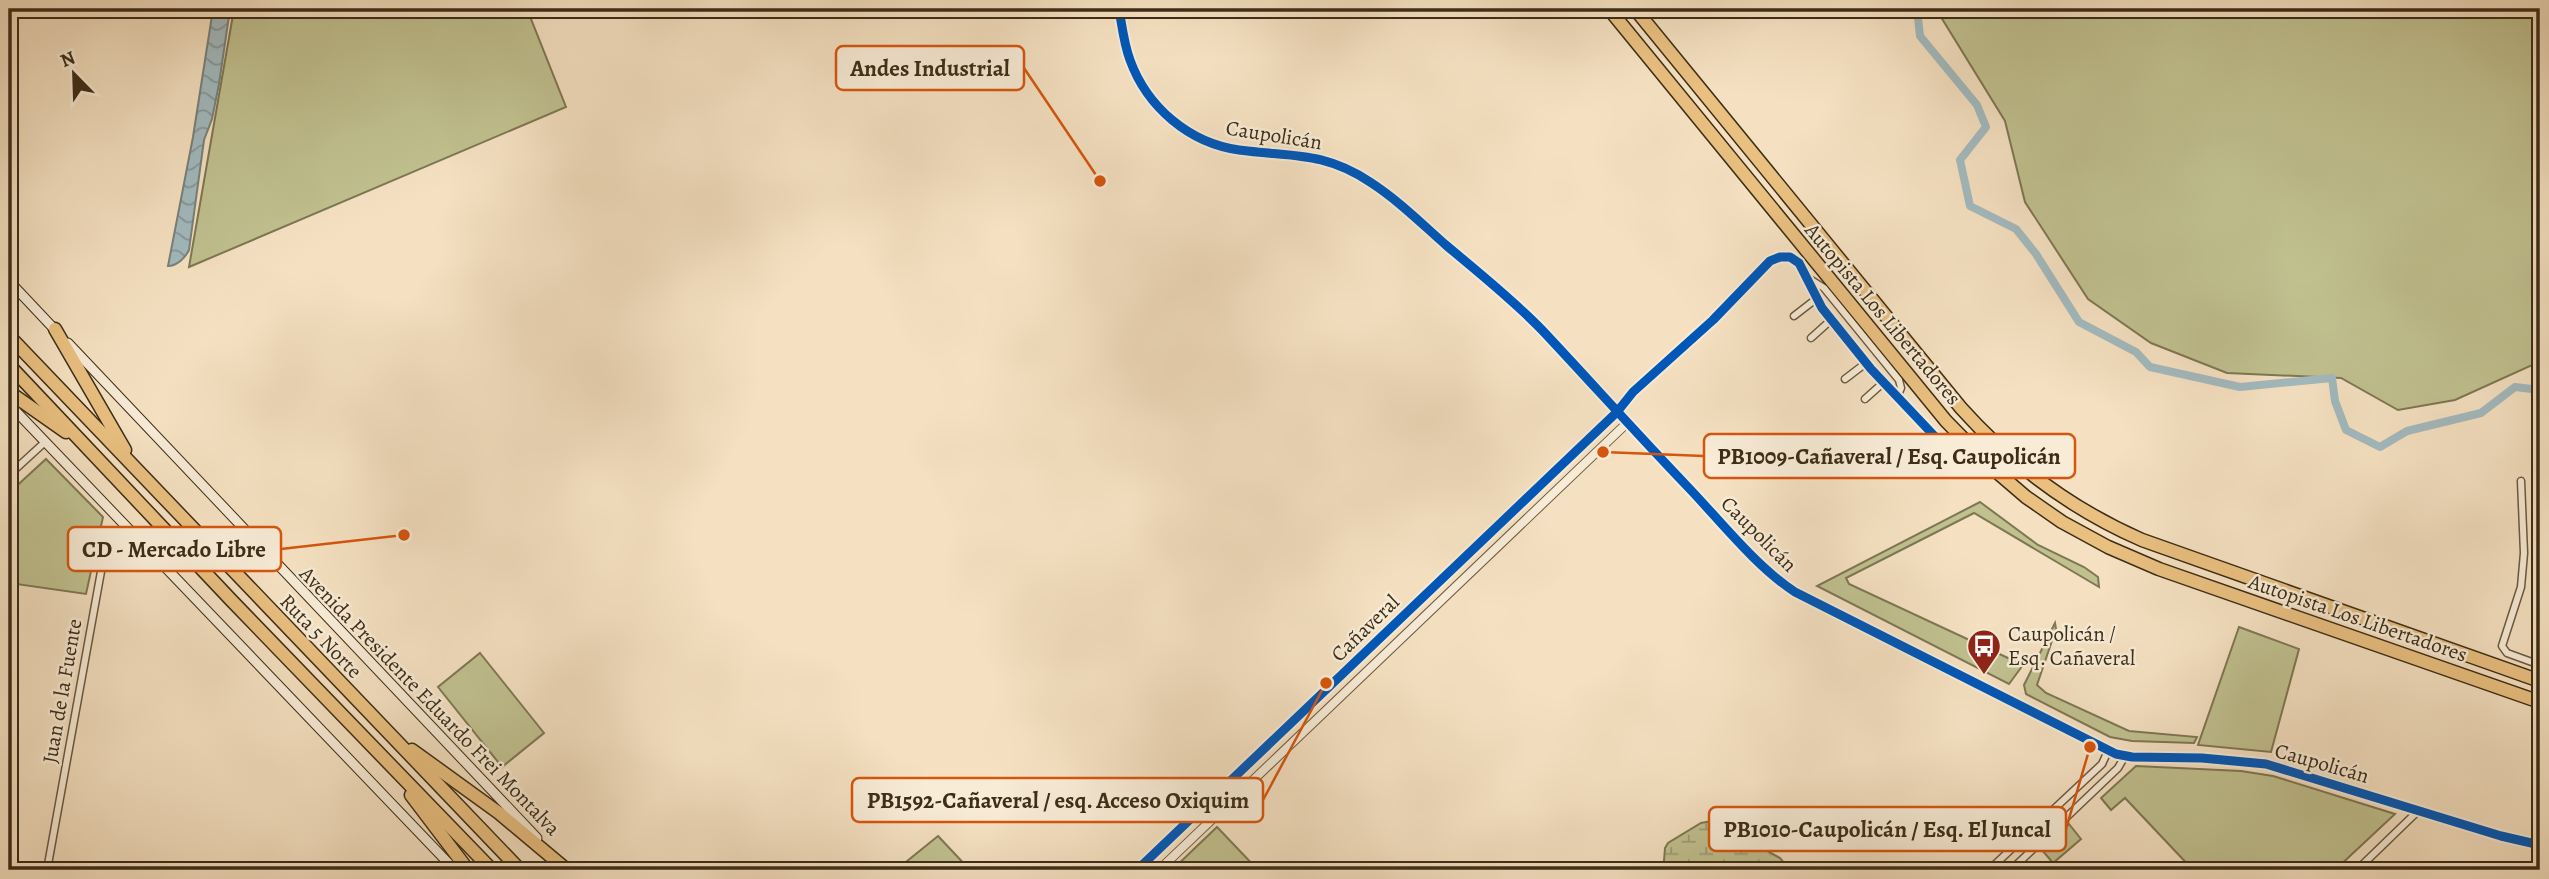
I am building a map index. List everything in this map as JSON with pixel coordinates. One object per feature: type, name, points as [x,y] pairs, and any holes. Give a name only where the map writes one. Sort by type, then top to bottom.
[{"type":"highway","name":"Autopista Los Libertadores","points":[[1609,9],[1946,421],[1991,467],[2026,497],[2077,531],[2142,562],[2540,702]]},
{"type":"highway","name":"Autopista Los Libertadores","points":[[1635,9],[1961,408],[1997,447],[2035,480],[2094,517],[2150,544],[2540,681]]},
{"type":"highway","points":[[55,329],[141,474]]},
{"type":"highway","name":"Ruta 5 Norte","points":[[9,336],[261,603],[520,870]]},
{"type":"highway","name":"Ruta 5 Norte","points":[[9,365],[492,870]]},
{"type":"highway","points":[[9,392],[84,444]]},
{"type":"highway","points":[[384,728],[499,813],[567,870]]},
{"type":"highway","points":[[385,757],[468,870]]},
{"type":"main road","name":"Avenida Presidente Eduardo Frei Montalva","points":[[9,281],[567,870]]},
{"type":"main road","points":[[9,404],[455,870]]},
{"type":"street","name":"Caupolicán","points":[[1119,9],[1127,51],[1134,70],[1147,92],[1173,121],[1190,133],[1215,144],[1240,150],[1319,158],[1339,164],[1371,182],[1524,313],[1616,412],[1788,588],[2108,751],[2125,756],[2202,758],[2266,764],[2501,836],[2540,845]]},
{"type":"street","points":[[1616,412],[1633,392],[1713,320],[1770,261],[1790,257],[1799,263],[1816,299],[1831,320],[1866,363],[1942,444],[1956,467]]},
{"type":"street","points":[[1808,278],[1824,288],[1899,380],[1901,388],[1897,397]]},
{"type":"street","points":[[1794,316],[1816,299]]},
{"type":"street","points":[[1811,338],[1831,320]]},
{"type":"street","points":[[1845,379],[1866,363]]},
{"type":"street","points":[[1865,399],[1884,382]]},
{"type":"street","name":"Cañaveral","points":[[1137,870],[1616,412]]},
{"type":"street","name":"Cañaveral","points":[[1159,870],[1627,423]]},
{"type":"street","points":[[9,475],[45,442]]},
{"type":"street","points":[[2521,481],[2524,553],[2521,587],[2502,643],[2507,653],[2540,665]]},
{"type":"street","name":"Juan de la Fuente","points":[[47,870],[104,555],[108,542],[125,526]]},
{"type":"street","points":[[1989,870],[2102,764],[2108,751]]},
{"type":"street","points":[[2011,870],[2118,768],[2125,756]]},
{"type":"street","points":[[2357,870],[2419,810]]},
{"type":"green space","points":[[234,9],[527,9],[566,107],[189,267]]},
{"type":"green space","points":[[1936,9],[2540,9],[2540,368],[2532,365],[2455,400],[2398,410],[2341,378],[2227,373],[2151,343],[2088,299],[2025,202],[2005,121]]},
{"type":"green space","points":[[46,459],[103,517],[86,594],[9,583],[9,493]]},
{"type":"green space","points":[[1980,502],[2038,545],[2084,567],[2098,577],[2099,587],[1974,513],[1846,578],[1849,584],[2023,665],[2009,684],[1817,586]]},
{"type":"green space","points":[[2055,623],[2056,629],[2037,685],[2046,693],[2129,731],[2197,737],[2194,743],[2132,741],[2110,737],[2026,694],[2024,685]]},
{"type":"green space","points":[[2239,627],[2299,649],[2271,752],[2198,745]]},
{"type":"green space","points":[[480,653],[544,733],[502,767],[438,687]]},
{"type":"green space","points":[[2136,766],[2241,771],[2273,776],[2395,814],[2335,870],[2193,870],[2125,798],[2111,810],[2101,798]]},
{"type":"green space","points":[[1722,819],[1734,827],[1740,826],[1747,830],[1758,846],[1780,858],[1790,870],[1653,870],[1664,861],[1668,843],[1701,823]]},
{"type":"green space","points":[[2069,824],[2081,839],[2053,863],[2042,850]]},
{"type":"green space","points":[[1217,827],[1258,870],[1172,870]]},
{"type":"green space","points":[[938,836],[970,870],[896,870]]},
{"type":"water","points":[[213,9],[230,9],[219,84],[212,119],[204,140],[189,250],[175,265],[168,266],[193,137]]},
{"type":"waterway","points":[[1917,9],[1920,36],[1977,105],[1986,127],[1960,160],[1970,206],[2016,229],[2036,254],[2079,322],[2136,352],[2150,367],[2240,387],[2332,378],[2335,401],[2346,430],[2380,447],[2407,431],[2481,413],[2515,387],[2540,390]]},
{"type":"cycle path","points":[[1119,9],[1126,48],[1138,77],[1147,93],[1172,120],[1203,140],[1221,146],[1306,157],[1337,165],[1390,196],[1531,319],[1738,541],[1780,582],[1795,592],[2116,754],[2266,764],[2501,836],[2540,845]]},
{"type":"cycle path","points":[[1137,870],[1617,412],[1633,392],[1713,320],[1770,261],[1790,257],[1799,263],[1822,308],[1871,369],[1942,444],[1957,467]]},
{"type":"place","name":"Andes Industrial","points":[[1100,181]]},
{"type":"place","name":"PB1009-Cañaveral / Esq. Caupolicán","points":[[1603,452]]},
{"type":"place","name":"CD - Mercado Libre","points":[[404,535]]},
{"type":"place","name":"Caupolicán / Esq. Cañaveral","points":[[1984,676]]},
{"type":"place","name":"PB1592-Cañaveral / esq. Acceso Oxiquim","points":[[1326,683]]},
{"type":"place","name":"PB1010-Caupolicán / Esq. El Juncal","points":[[2090,747]]}]
